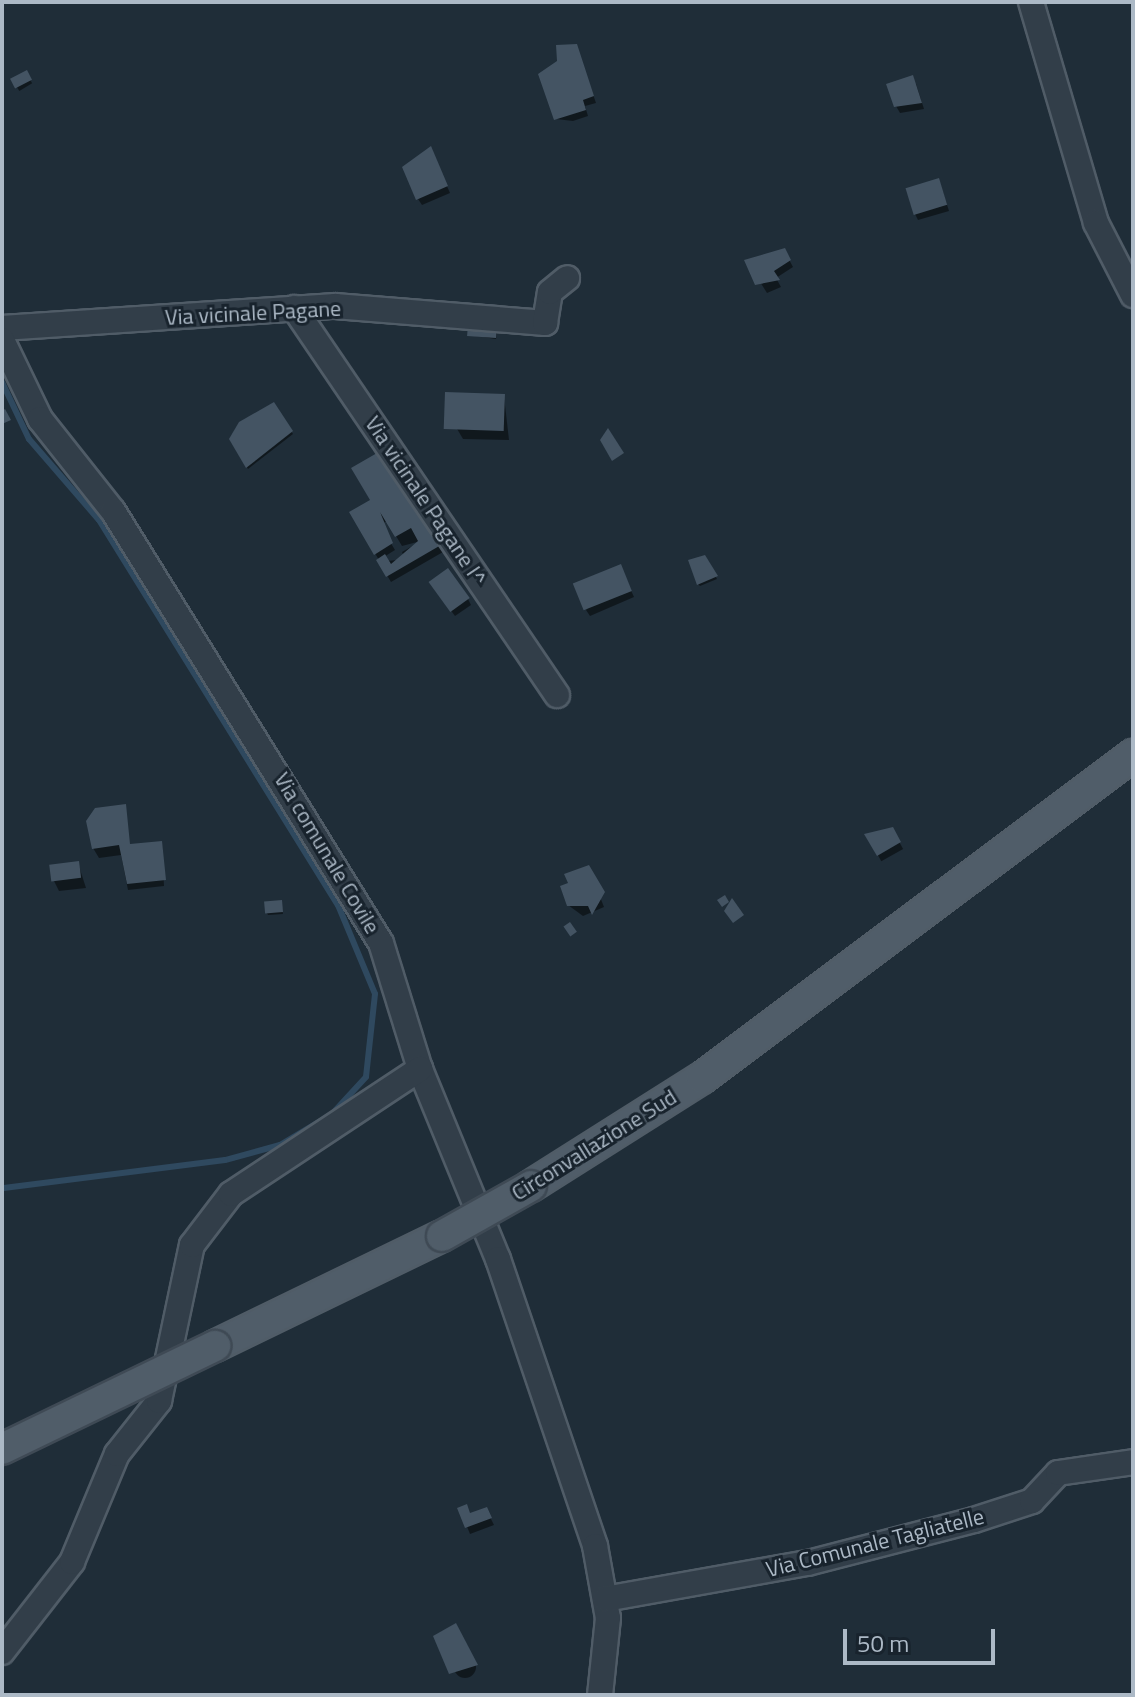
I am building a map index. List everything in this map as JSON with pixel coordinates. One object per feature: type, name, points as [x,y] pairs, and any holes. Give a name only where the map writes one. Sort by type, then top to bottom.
[{"type":"main road","name":"Circonvallazione Sud","points":[[2,1449],[442,1236],[531,1186],[702,1078],[1133,755]]},
{"type":"street","points":[[1031,2],[1096,223],[1133,295]]},
{"type":"street","name":"Via vicinale Pagane","points":[[2,328],[294,308],[545,323],[550,292],[567,278]]},
{"type":"street","name":"Via vicinale Pagane I^","points":[[294,308],[557,695]]},
{"type":"street","name":"Via comunale Covile","points":[[2,340],[40,419],[113,511],[355,894],[394,976],[420,1069],[445,1118],[565,1448],[605,1599],[600,1695]]},
{"type":"street","points":[[2,1652],[72,1562],[117,1454],[159,1401],[192,1245],[231,1194],[420,1069]]},
{"type":"street","name":"Via Comunale Tagliatelle","points":[[605,1599],[808,1563],[974,1520],[1032,1501],[1058,1473],[1133,1462]]},
{"type":"building","points":[[577,44],[594,96],[583,100],[586,110],[554,120],[538,74],[557,61],[556,45]]},
{"type":"building","points":[[27,70],[32,80],[15,88],[10,79]]},
{"type":"building","points":[[913,75],[922,103],[894,107],[886,84]]},
{"type":"building","points":[[431,146],[448,186],[416,200],[402,167]]},
{"type":"building","points":[[939,178],[947,205],[914,215],[906,188]]},
{"type":"building","points":[[785,248],[791,260],[774,271],[780,280],[755,285],[744,260]]},
{"type":"building","points":[[468,323],[497,325],[496,338],[467,336]]},
{"type":"building","points":[[445,392],[505,394],[504,431],[444,429]]},
{"type":"building","points":[[274,402],[293,431],[246,468],[229,439],[239,422]]},
{"type":"building","points":[[5,409],[11,420],[2,424],[2,411]]},
{"type":"building","points":[[608,428],[624,453],[612,461],[600,440]]},
{"type":"building","points":[[384,449],[441,545],[386,577],[376,560],[385,554],[391,564],[418,541],[411,528],[395,537],[380,512],[393,543],[374,555],[349,512],[370,500],[351,468]]},
{"type":"building","points":[[705,555],[718,576],[697,585],[688,560]]},
{"type":"building","points":[[621,564],[632,591],[584,610],[573,583]]},
{"type":"building","points":[[448,568],[470,598],[450,612],[429,582]]},
{"type":"building","points":[[126,804],[130,844],[162,841],[166,880],[127,884],[119,845],[92,849],[86,821],[95,808]]},
{"type":"building","points":[[893,827],[901,842],[877,856],[864,834]]},
{"type":"building","points":[[79,861],[81,878],[51,882],[49,865]]},
{"type":"building","points":[[589,865],[605,892],[592,915],[588,906],[567,906],[560,886],[568,883],[564,874]]},
{"type":"building","points":[[725,895],[729,902],[722,907],[717,900]]},
{"type":"building","points":[[732,898],[744,915],[733,923],[724,911]]},
{"type":"building","points":[[282,900],[283,912],[265,914],[264,902]]},
{"type":"building","points":[[570,922],[577,932],[570,936],[563,927]]},
{"type":"building","points":[[467,1504],[470,1513],[487,1507],[492,1518],[465,1528],[457,1508]]},
{"type":"building","points":[[456,1623],[478,1665],[449,1674],[433,1636]]},
{"type":"waterway","points":[[2,382],[29,439],[99,520],[338,905],[375,994],[366,1077],[332,1114],[280,1145],[225,1160],[2,1188]]}]
